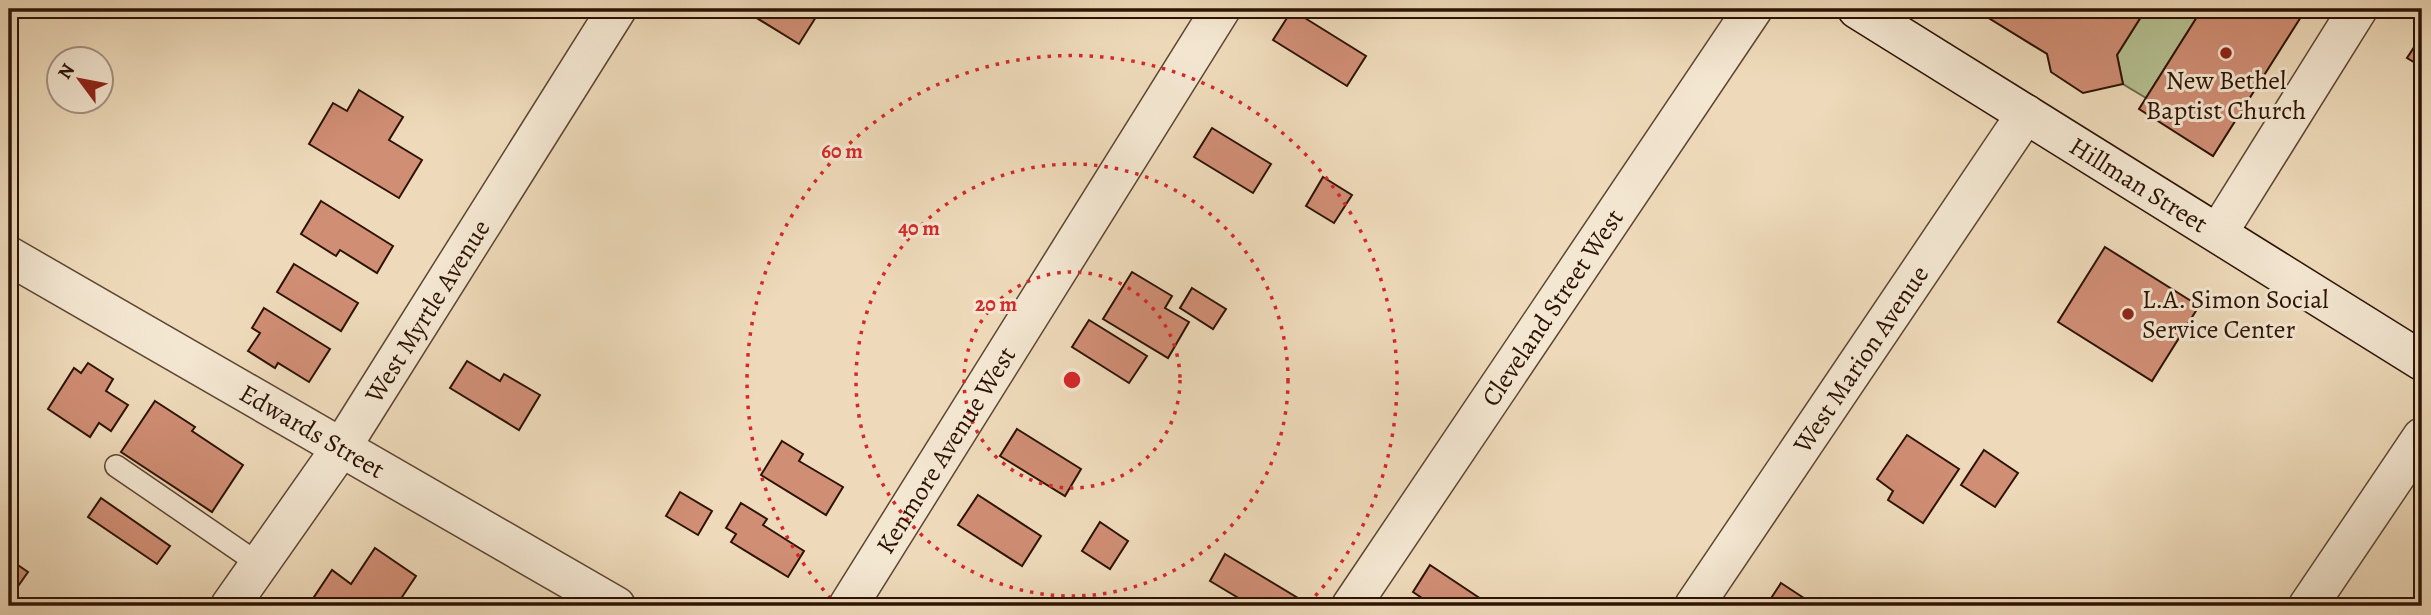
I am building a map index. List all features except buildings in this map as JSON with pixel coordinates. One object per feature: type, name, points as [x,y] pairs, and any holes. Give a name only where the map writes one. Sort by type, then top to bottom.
[{"type":"street","name":"West Myrtle Avenue","points":[[230,606],[341,448],[617,9]]},
{"type":"street","name":"Kenmore Avenue West","points":[[848,606],[1221,9]]},
{"type":"street","name":"Cleveland Street West","points":[[1351,606],[1753,9]]},
{"type":"street","name":"Hillman Street","points":[[1857,9],[2422,361]]},
{"type":"street","points":[[2218,233],[2358,9]]},
{"type":"street","name":"West Marion Avenue","points":[[1694,606],[2026,114]]},
{"type":"street","name":"Edwards Street","points":[[9,256],[616,606]]},
{"type":"street","points":[[2308,606],[2422,437]]},
{"type":"lane","points":[[116,466],[259,564]]},
{"type":"green space","points":[[2146,9],[2202,9],[2146,98],[2123,84],[2117,55]]},
{"type":"place","name":"New Bethel Baptist Church","points":[[2226,53]]},
{"type":"place","name":"L.A. Simon Social Service Center","points":[[2128,314]]}]
